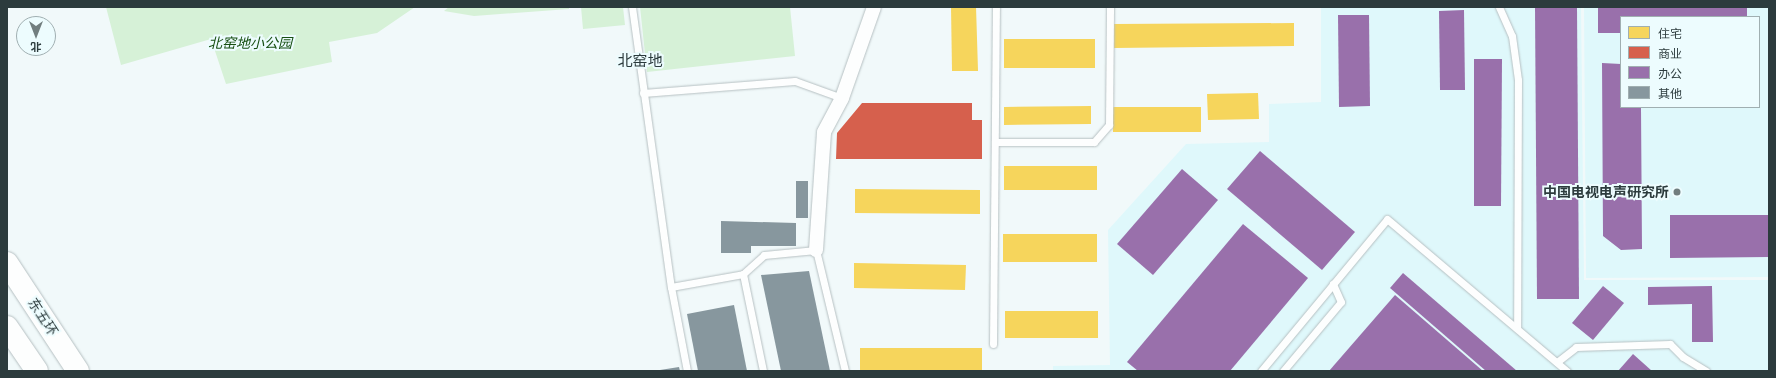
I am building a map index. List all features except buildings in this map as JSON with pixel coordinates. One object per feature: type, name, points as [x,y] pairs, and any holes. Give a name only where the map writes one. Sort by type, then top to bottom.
[{"type":"highway","name":"东五环","points":[[7,263],[78,371]]},
{"type":"highway","points":[[7,327],[37,371]]},
{"type":"street","points":[[816,250],[824,132],[842,98],[874,7]]},
{"type":"lane","points":[[632,7],[671,287],[687,371]]},
{"type":"lane","points":[[994,344],[996,7]]},
{"type":"lane","points":[[995,142],[1094,142],[1109,125],[1110,7]]},
{"type":"lane","points":[[1499,7],[1512,36],[1518,80],[1517,328]]},
{"type":"lane","points":[[643,93],[796,81],[842,98]]},
{"type":"lane","points":[[1261,371],[1387,219],[1567,371]]},
{"type":"lane","points":[[671,287],[743,274],[764,255],[816,250],[844,371]]},
{"type":"lane","points":[[743,274],[763,371]]},
{"type":"lane","points":[[1283,371],[1341,302],[1333,284]]},
{"type":"lane","points":[[1557,362],[1576,347],[1670,344],[1683,357],[1706,371]]},
{"type":"shaded area","points":[[1321,7],[1581,7],[1584,280],[1769,280],[1769,371],[1053,371],[1053,366],[1110,365],[1108,230],[1186,144],[1269,142],[1269,104],[1321,102]]},
{"type":"shaded area","name":"中国电视电声研究所","points":[[1584,7],[1769,7],[1769,277],[1586,278]]},
{"type":"green space","name":"北窑地小公园","points":[[106,7],[415,7],[377,33],[329,42],[332,62],[226,84],[211,39],[121,65]]},
{"type":"green space","points":[[449,7],[569,7],[569,9],[474,16],[444,11]]},
{"type":"green space","points":[[581,7],[623,7],[625,25],[583,29]]},
{"type":"green space","points":[[640,7],[790,7],[795,56],[647,72]]},
{"type":"place","name":"中国电视电声研究所","points":[[1677,192]]},
{"type":"district","name":"北窑地","points":[[640,61]]}]
